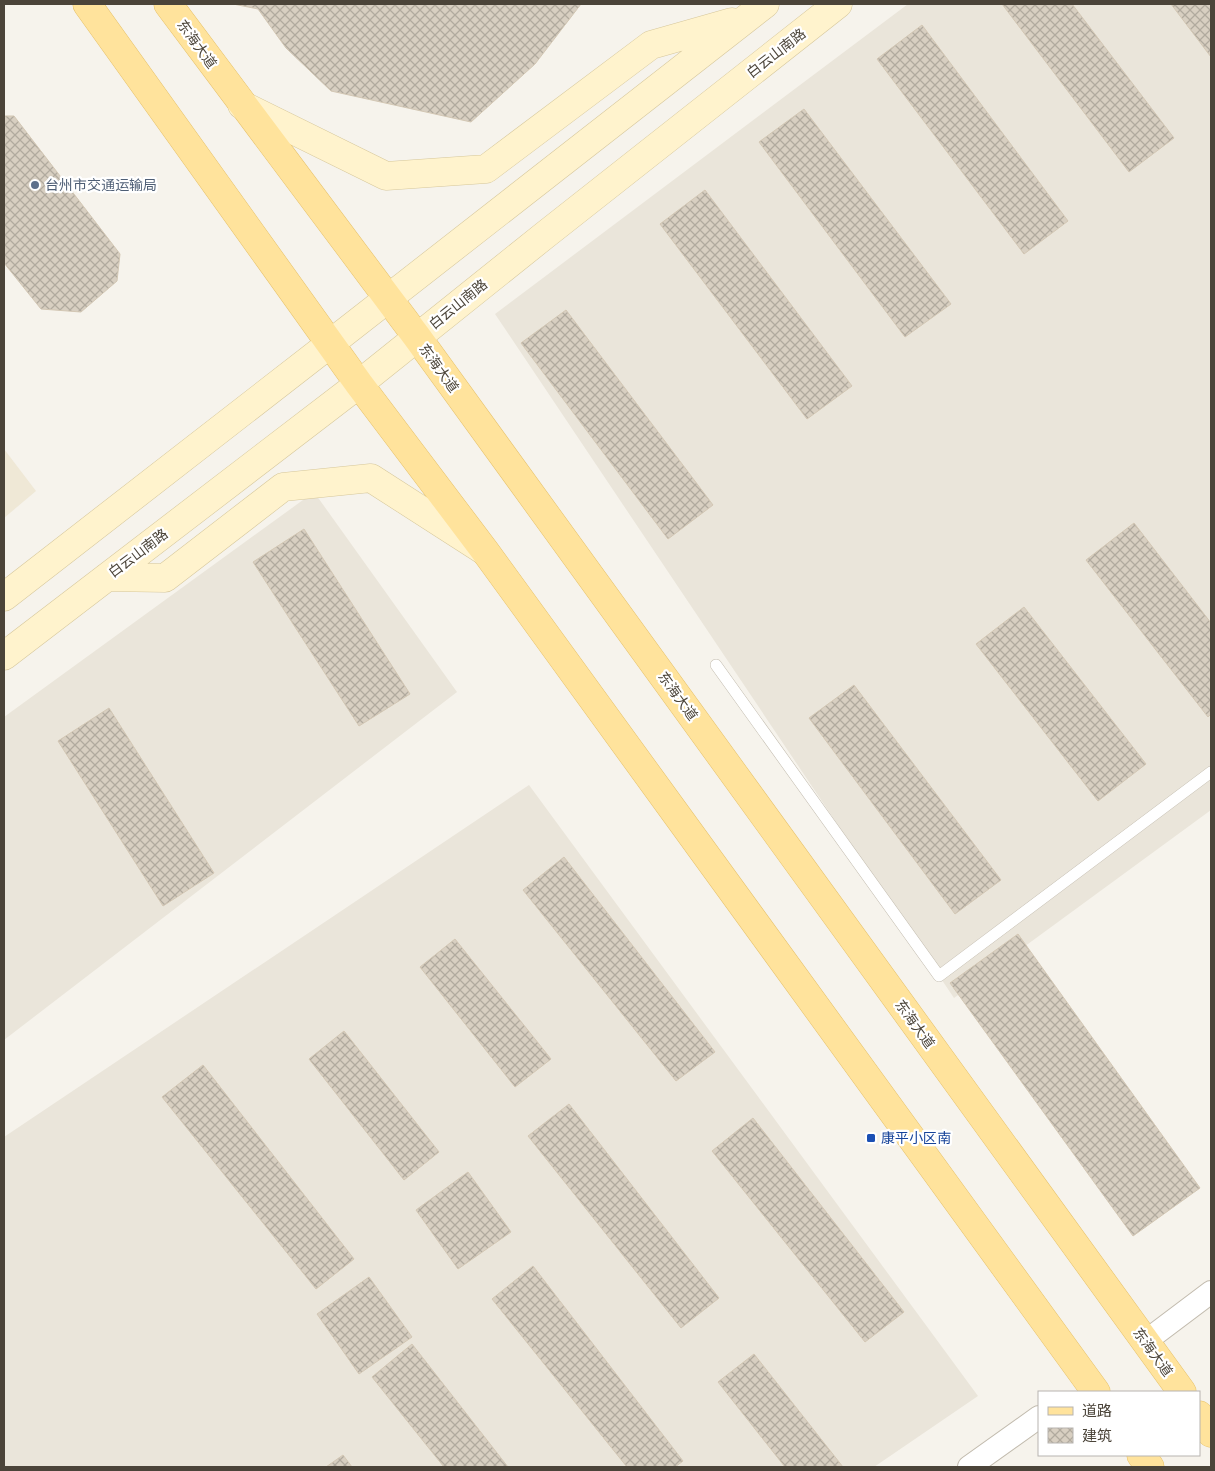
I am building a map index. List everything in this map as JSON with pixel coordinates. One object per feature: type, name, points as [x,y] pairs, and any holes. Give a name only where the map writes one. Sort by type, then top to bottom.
[{"type":"main road","points":[[87,4],[359,384],[485,551],[1086,1389]]},
{"type":"main road","name":"东海大道","points":[[168,4],[417,337],[1181,1391]]},
{"type":"main road","name":"白云山南路","points":[[4,656],[359,384],[838,4]]},
{"type":"main road","points":[[4,597],[755,11]]},
{"type":"main road","points":[[242,105],[386,176],[486,168],[651,45],[755,11]]},
{"type":"main road","points":[[107,577],[165,578],[283,487],[371,478],[485,551]]},
{"type":"main road","points":[[1200,1416],[1211,1433]]},
{"type":"main road","points":[[1142,1456],[1150,1467]]},
{"type":"street","points":[[1146,1342],[1211,1292]]},
{"type":"street","points":[[969,1467],[1038,1418]]},
{"type":"lane","points":[[716,665],[939,976],[1211,772]]},
{"type":"shaded area","points":[[908,4],[1211,4],[1211,810],[954,998],[495,314]]},
{"type":"shaded area","points":[[4,449],[36,491],[4,518]]},
{"type":"shaded area","points":[[314,492],[457,692],[4,1040],[4,717]]},
{"type":"shaded area","points":[[529,785],[978,1396],[874,1467],[4,1467],[4,1137]]},
{"type":"building","points":[[233,4],[581,4],[535,64],[471,122],[331,91],[286,48],[258,9]]},
{"type":"building","points":[[1002,4],[1072,4],[1174,138],[1129,172]]},
{"type":"building","points":[[1171,4],[1211,4],[1211,57]]},
{"type":"building","points":[[922,25],[1068,221],[1024,254],[877,59]]},
{"type":"building","points":[[804,109],[951,304],[905,337],[759,142]]},
{"type":"building","name":"台州市交通运输局","points":[[4,116],[14,116],[120,254],[117,281],[81,312],[41,309],[4,263]]},
{"type":"building","points":[[705,190],[852,386],[807,419],[660,224]]},
{"type":"building","points":[[566,310],[713,505],[668,539],[521,343]]},
{"type":"building","points":[[1134,523],[1211,623],[1211,714],[1208,717],[1086,560]]},
{"type":"building","points":[[304,529],[410,694],[359,726],[253,562]]},
{"type":"building","points":[[1024,607],[1146,764],[1098,801],[976,644]]},
{"type":"building","points":[[854,685],[1001,880],[955,914],[809,718]]},
{"type":"building","points":[[109,708],[214,873],[163,906],[58,741]]},
{"type":"building","points":[[564,857],[715,1052],[676,1081],[523,890]]},
{"type":"building","points":[[1018,934],[1200,1188],[1133,1236],[950,983]]},
{"type":"building","points":[[455,939],[551,1059],[515,1087],[420,967]]},
{"type":"building","points":[[344,1031],[439,1152],[404,1180],[309,1059]]},
{"type":"building","points":[[203,1065],[354,1259],[316,1289],[162,1097]]},
{"type":"building","points":[[569,1104],[719,1298],[681,1328],[528,1136]]},
{"type":"building","points":[[753,1118],[904,1312],[865,1342],[712,1151]]},
{"type":"building","points":[[468,1172],[511,1232],[458,1269],[416,1210]]},
{"type":"building","points":[[533,1266],[683,1461],[675,1467],[627,1467],[492,1299]]},
{"type":"building","points":[[369,1277],[412,1337],[359,1374],[317,1314]]},
{"type":"building","points":[[412,1344],[508,1467],[444,1467],[372,1377]]},
{"type":"building","points":[[754,1354],[843,1467],[785,1467],[718,1382]]},
{"type":"building","points":[[343,1455],[352,1467],[326,1467]]},
{"type":"place","name":"台州市交通运输局","points":[[35,185]]},
{"type":"place","name":"康平小区南","points":[[871,1138]]}]
